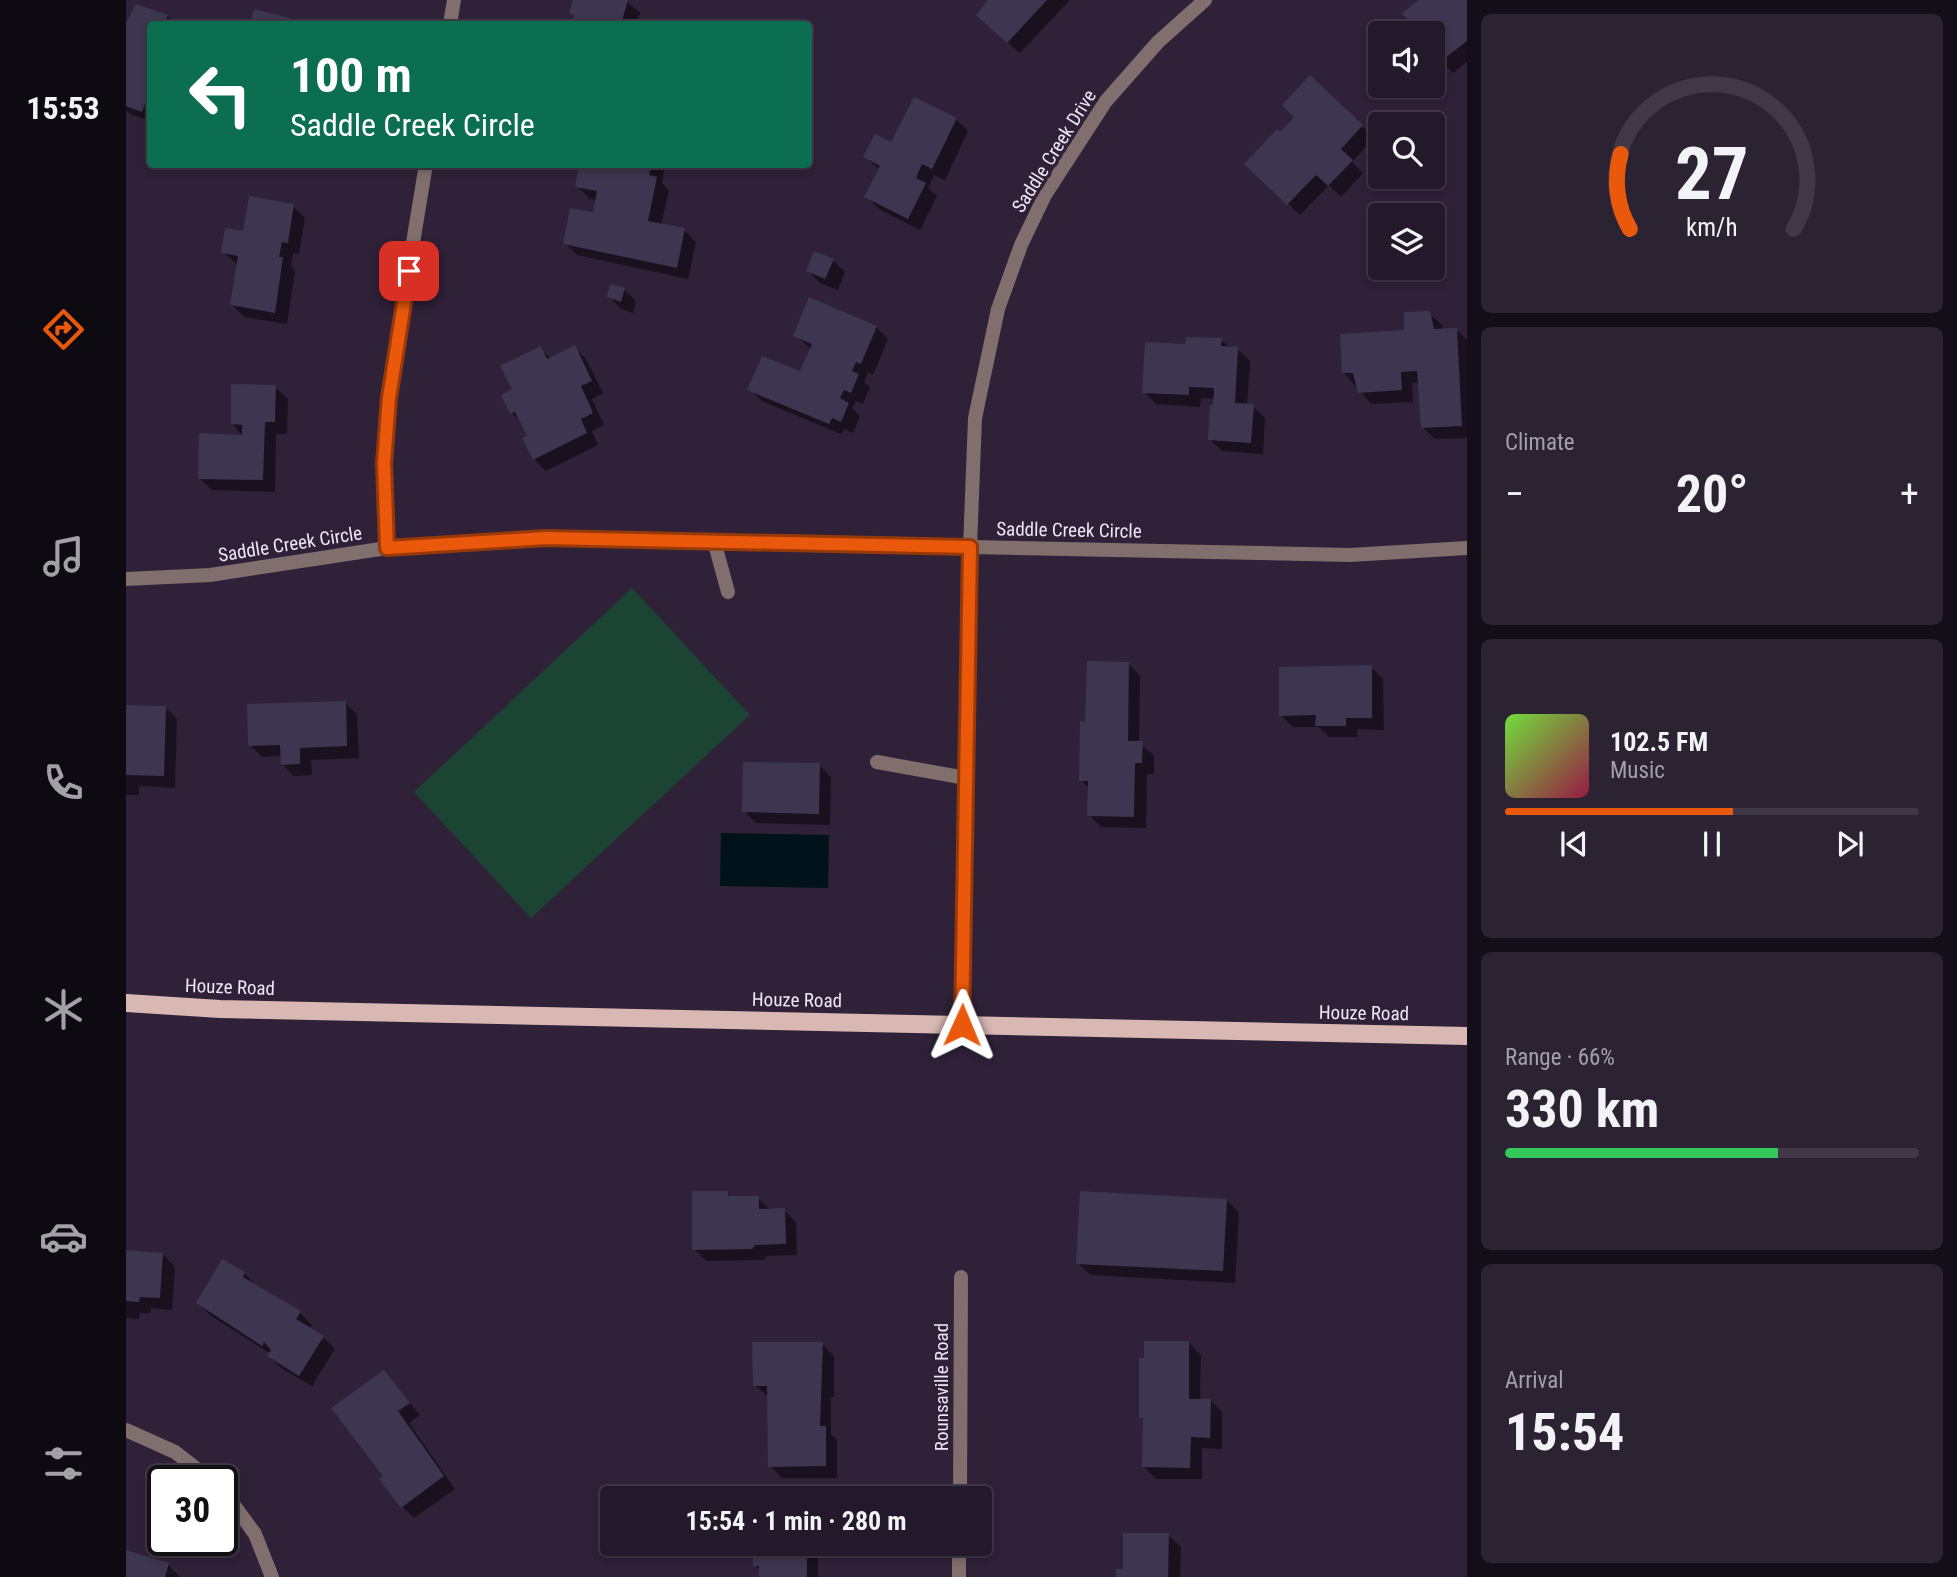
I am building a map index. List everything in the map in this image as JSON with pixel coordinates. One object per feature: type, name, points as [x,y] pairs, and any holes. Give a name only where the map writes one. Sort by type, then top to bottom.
[{"type":"main road","name":"Houze Road","points":[[126,1003],[220,1009],[1467,1036]]},
{"type":"street","points":[[450,21],[454,0]]},
{"type":"street","name":"Saddle Creek Drive","points":[[962,1025],[970,547],[975,418],[998,309],[1021,246],[1045,195],[1106,101],[1158,42],[1205,0]]},
{"type":"street","points":[[387,548],[384,463],[391,377],[425,168]]},
{"type":"street","name":"Saddle Creek Circle","points":[[126,579],[210,575],[387,548],[546,538],[1350,555],[1467,548]]},
{"type":"street","points":[[714,541],[727,592]]},
{"type":"street","points":[[877,762],[966,778]]},
{"type":"street","name":"Rounsaville Road","points":[[960,1486],[961,1277]]},
{"type":"street","points":[[126,1430],[175,1452],[192,1465]]},
{"type":"street","points":[[238,1511],[255,1534],[272,1577]]},
{"type":"street","points":[[959,1556],[959,1577]]},
{"type":"green space","points":[[632,588],[750,715],[531,918],[414,792]]},
{"type":"shaded area","points":[[721,833],[829,835],[828,888],[720,886]]},
{"type":"building","points":[[573,0],[628,0],[622,21],[572,21],[574,15],[569,13]]},
{"type":"building","points":[[988,0],[1047,0],[1007,43],[976,15]]},
{"type":"building","points":[[1419,0],[1467,0],[1467,41],[1445,58],[1445,21],[1408,21],[1402,13]]},
{"type":"building","points":[[136,4],[168,15],[165,21],[147,21],[147,98],[142,112],[126,106],[126,23]]},
{"type":"building","points":[[254,9],[300,21],[251,21]]},
{"type":"building","points":[[1310,75],[1363,125],[1341,149],[1353,160],[1328,186],[1316,175],[1287,205],[1244,164],[1277,129],[1280,132],[1294,117],[1282,105]]},
{"type":"building","points":[[914,97],[957,118],[932,169],[922,164],[916,178],[926,183],[908,219],[864,197],[880,166],[863,157],[875,134],[891,142]]},
{"type":"building","points":[[578,168],[650,168],[649,175],[657,177],[648,221],[685,228],[677,268],[563,244],[570,208],[593,212],[597,191],[575,187]]},
{"type":"building","points":[[249,196],[294,204],[288,243],[282,242],[279,257],[283,257],[275,313],[230,305],[238,256],[221,253],[225,228],[243,231]]},
{"type":"building","points":[[814,251],[834,259],[825,279],[806,271]]},
{"type":"building","points":[[610,284],[625,288],[621,302],[607,297]]},
{"type":"building","points":[[809,297],[877,326],[861,364],[856,362],[852,371],[859,374],[851,393],[844,390],[840,398],[849,403],[841,422],[832,418],[829,424],[747,390],[762,356],[800,371],[812,344],[793,336]]},
{"type":"building","points":[[1430,311],[1434,329],[1457,328],[1462,426],[1421,428],[1417,371],[1401,372],[1402,390],[1358,393],[1353,373],[1342,373],[1340,334],[1404,330],[1404,312]]},
{"type":"building","points":[[1186,337],[1222,338],[1221,346],[1238,347],[1235,403],[1254,404],[1251,443],[1208,440],[1214,388],[1189,387],[1189,395],[1142,393],[1145,342],[1185,344]]},
{"type":"building","points":[[575,345],[592,381],[581,386],[593,413],[581,419],[587,433],[533,460],[522,438],[527,436],[515,412],[510,414],[501,395],[512,389],[500,366],[541,346],[547,359]]},
{"type":"building","points":[[231,384],[276,385],[275,422],[265,422],[263,480],[198,479],[199,433],[242,435],[242,425],[231,424]]},
{"type":"building","points":[[1087,661],[1129,662],[1128,741],[1143,741],[1142,763],[1135,763],[1134,817],[1087,816],[1088,781],[1079,781],[1080,721],[1085,722]]},
{"type":"building","points":[[1372,665],[1372,718],[1346,718],[1346,726],[1315,726],[1316,715],[1279,716],[1279,667]]},
{"type":"building","points":[[346,701],[347,746],[300,748],[300,764],[281,765],[280,745],[248,746],[247,704]]},
{"type":"building","points":[[126,705],[166,706],[164,776],[126,775]]},
{"type":"building","points":[[743,762],[820,763],[819,814],[742,812]]},
{"type":"building","points":[[692,1191],[728,1191],[728,1196],[759,1196],[759,1209],[785,1208],[786,1244],[755,1245],[752,1249],[692,1250]]},
{"type":"building","points":[[1080,1191],[1227,1199],[1223,1271],[1076,1264]]},
{"type":"building","points":[[126,1250],[163,1253],[160,1298],[140,1297],[139,1302],[126,1301]]},
{"type":"building","points":[[222,1259],[245,1272],[243,1277],[301,1311],[296,1319],[324,1336],[299,1376],[267,1356],[271,1350],[264,1342],[262,1346],[196,1303]]},
{"type":"building","points":[[1144,1341],[1189,1341],[1189,1399],[1211,1399],[1210,1438],[1191,1437],[1190,1468],[1142,1467],[1143,1418],[1139,1418],[1139,1358],[1144,1358]]},
{"type":"building","points":[[752,1342],[823,1342],[820,1426],[826,1426],[826,1466],[768,1467],[767,1386],[753,1386]]},
{"type":"building","points":[[384,1370],[410,1403],[398,1411],[444,1476],[401,1508],[379,1479],[383,1476],[331,1408]]},
{"type":"building","points":[[1123,1533],[1169,1533],[1168,1577],[1116,1577],[1116,1569],[1123,1569]]},
{"type":"building","points":[[126,1550],[169,1563],[165,1577],[126,1577]]},
{"type":"building","points":[[753,1556],[807,1556],[807,1577],[759,1577],[759,1566],[753,1566]]},
{"type":"route","points":[[409,271],[389,398],[384,463],[387,548],[546,538],[970,547],[962,1025]]}]
